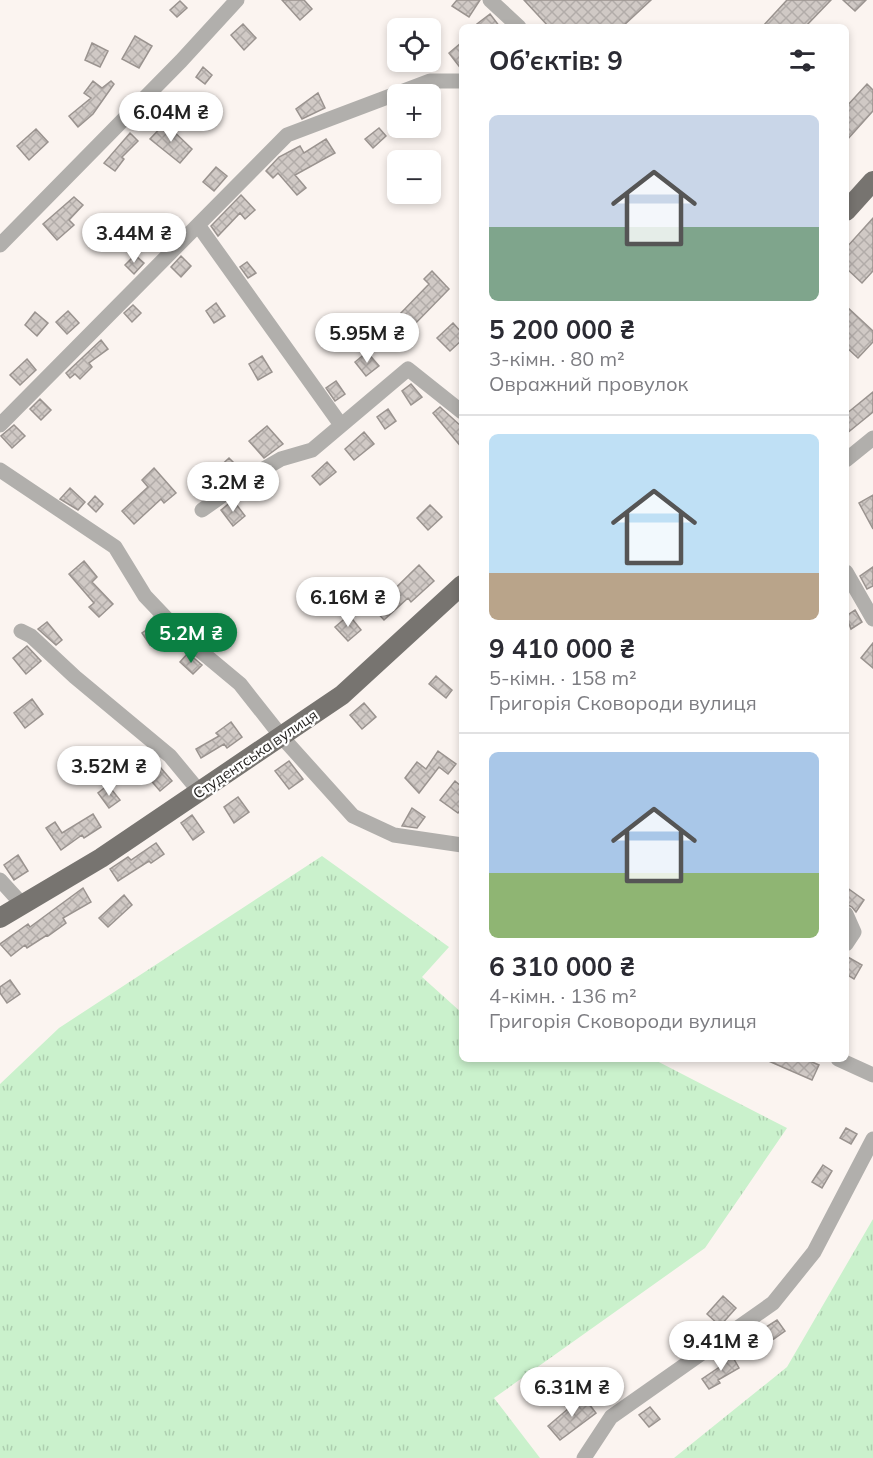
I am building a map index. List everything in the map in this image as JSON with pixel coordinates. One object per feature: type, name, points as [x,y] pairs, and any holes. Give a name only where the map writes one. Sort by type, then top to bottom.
[{"type":"main road","points":[[849,208],[873,181]]},
{"type":"main road","name":"Студентська вулиця","points":[[0,918],[21,903],[101,858],[342,695],[459,588]]},
{"type":"street","points":[[0,244],[181,61],[237,0]]},
{"type":"street","points":[[490,0],[516,24]]},
{"type":"street","points":[[0,425],[287,135],[430,81],[459,81]]},
{"type":"street","points":[[198,225],[341,425]]},
{"type":"street","points":[[202,510],[281,459],[312,450],[408,369],[459,410]]},
{"type":"street","points":[[849,458],[873,438]]},
{"type":"street","points":[[0,470],[115,547],[145,596],[186,639],[240,684],[282,736],[353,816],[394,835],[459,845]]},
{"type":"street","points":[[849,577],[873,620]]},
{"type":"street","points":[[21,631],[31,636],[75,677],[170,756],[200,791]]},
{"type":"street","points":[[0,880],[21,903]]},
{"type":"street","points":[[849,921],[854,932],[849,940]]},
{"type":"street","points":[[845,1062],[873,1075]]},
{"type":"street","points":[[584,1458],[611,1417],[773,1304],[814,1252],[873,1139]]},
{"type":"green space","points":[[322,856],[449,947],[422,977],[459,1010],[459,1062],[659,1062],[787,1128],[705,1248],[494,1398],[540,1458],[0,1458],[0,1084],[59,1028]]},
{"type":"green space","points":[[873,1219],[873,1458],[674,1458],[787,1367]]},
{"type":"building","points":[[282,0],[304,0],[312,9],[300,20]]},
{"type":"building","points":[[457,0],[480,0],[469,17],[452,6]]},
{"type":"building","points":[[524,0],[651,0],[625,24],[546,24]]},
{"type":"building","points":[[787,0],[831,0],[808,24],[765,24]]},
{"type":"building","points":[[843,0],[866,0],[855,11]]},
{"type":"building","points":[[180,1],[187,8],[177,17],[170,10]]},
{"type":"building","points":[[490,14],[498,24],[477,24]]},
{"type":"building","points":[[243,24],[256,38],[244,50],[231,35]]},
{"type":"building","points":[[135,36],[152,46],[139,68],[122,59]]},
{"type":"building","points":[[92,43],[108,51],[100,67],[85,60]]},
{"type":"building","points":[[459,45],[459,66],[449,53]]},
{"type":"building","points":[[203,67],[212,75],[205,84],[196,77]]},
{"type":"building","points":[[93,81],[102,88],[111,81],[114,84],[93,114],[78,127],[69,116],[91,98],[84,93]]},
{"type":"building","points":[[867,84],[873,90],[873,111],[849,138],[849,104]]},
{"type":"building","points":[[318,93],[325,108],[302,119],[296,109]]},
{"type":"building","points":[[165,123],[192,149],[180,163],[150,139]]},
{"type":"building","points":[[379,128],[386,136],[373,148],[365,139]]},
{"type":"building","points":[[36,129],[48,142],[29,160],[17,146]]},
{"type":"building","points":[[130,133],[138,141],[122,157],[124,159],[115,171],[104,163]]},
{"type":"building","points":[[326,139],[335,153],[295,175],[306,188],[297,195],[278,173],[273,178],[266,171],[279,157],[300,146],[304,153]]},
{"type":"building","points":[[216,167],[227,176],[214,191],[203,182]]},
{"type":"building","points":[[241,195],[255,210],[245,219],[240,213],[218,236],[211,226]]},
{"type":"building","points":[[74,197],[83,205],[69,220],[74,225],[57,240],[43,224]]},
{"type":"building","points":[[873,218],[873,271],[862,283],[849,271],[849,245]]},
{"type":"building","points":[[135,255],[144,263],[134,274],[125,265]]},
{"type":"building","points":[[181,256],[191,266],[181,277],[171,267]]},
{"type":"building","points":[[247,262],[256,273],[248,278],[240,267]]},
{"type":"building","points":[[432,271],[449,289],[411,328],[399,315],[429,284],[424,279]]},
{"type":"building","points":[[216,303],[225,316],[214,323],[206,311]]},
{"type":"building","points":[[133,305],[141,313],[132,322],[124,313]]},
{"type":"building","points":[[849,309],[873,331],[873,342],[858,358],[849,350]]},
{"type":"building","points":[[68,311],[79,323],[67,334],[56,322]]},
{"type":"building","points":[[35,312],[48,323],[37,336],[25,325]]},
{"type":"building","points":[[453,323],[459,330],[459,343],[450,351],[437,338]]},
{"type":"building","points":[[101,340],[108,349],[89,363],[92,367],[80,379],[75,374],[70,378],[66,373]]},
{"type":"building","points":[[367,352],[379,366],[366,376],[355,362]]},
{"type":"building","points":[[262,356],[272,372],[258,380],[249,364]]},
{"type":"building","points":[[27,359],[36,370],[20,385],[10,375]]},
{"type":"building","points":[[336,381],[345,394],[335,401],[326,388]]},
{"type":"building","points":[[411,384],[422,397],[411,405],[402,391]]},
{"type":"building","points":[[873,392],[873,412],[849,432],[849,412]]},
{"type":"building","points":[[40,399],[51,410],[41,420],[30,409]]},
{"type":"building","points":[[440,407],[459,424],[459,444],[433,413]]},
{"type":"building","points":[[388,409],[396,421],[385,429],[377,417]]},
{"type":"building","points":[[14,425],[25,436],[12,448],[1,436]]},
{"type":"building","points":[[267,426],[283,444],[264,458],[249,441]]},
{"type":"building","points":[[364,432],[374,444],[354,460],[345,449]]},
{"type":"building","points":[[229,458],[239,468],[210,492],[200,479],[212,469],[214,472]]},
{"type":"building","points":[[327,462],[336,472],[320,485],[312,476]]},
{"type":"building","points":[[154,468],[176,493],[164,503],[161,499],[134,524],[122,511],[148,487],[142,480]]},
{"type":"building","points":[[70,488],[85,502],[78,510],[60,499]]},
{"type":"building","points":[[873,495],[873,529],[859,503]]},
{"type":"building","points":[[95,496],[103,504],[96,512],[88,504]]},
{"type":"building","points":[[233,500],[245,516],[233,526],[221,510]]},
{"type":"building","points":[[430,505],[442,517],[428,530],[417,518]]},
{"type":"building","points":[[84,561],[97,577],[92,582],[113,604],[99,617],[89,607],[94,603],[69,574]]},
{"type":"building","points":[[419,565],[434,581],[411,602],[408,598],[384,620],[374,609]]},
{"type":"building","points":[[873,567],[873,586],[867,589],[860,576]]},
{"type":"building","points":[[855,610],[862,622],[851,629],[849,614]]},
{"type":"building","points":[[349,615],[361,630],[348,641],[335,627]]},
{"type":"building","points":[[200,620],[208,628],[198,636],[190,629]]},
{"type":"building","points":[[47,622],[62,640],[56,645],[38,629]]},
{"type":"building","points":[[157,623],[166,633],[150,645],[142,633]]},
{"type":"building","points":[[873,643],[873,668],[861,658]]},
{"type":"building","points":[[27,646],[41,661],[26,674],[13,658]]},
{"type":"building","points":[[188,653],[202,665],[193,674],[180,662]]},
{"type":"building","points":[[436,676],[452,690],[446,698],[429,684]]},
{"type":"building","points":[[32,699],[43,714],[25,728],[14,713]]},
{"type":"building","points":[[364,703],[376,717],[362,729],[350,715]]},
{"type":"building","points":[[231,722],[242,737],[227,748],[224,744],[201,758],[196,749],[219,736],[216,733]]},
{"type":"building","points":[[438,751],[456,764],[448,774],[439,767],[419,793],[405,778],[417,762],[426,769]]},
{"type":"building","points":[[289,761],[303,779],[289,789],[275,771]]},
{"type":"building","points":[[160,767],[172,781],[160,791],[148,777]]},
{"type":"building","points":[[455,781],[459,784],[458,813],[440,800]]},
{"type":"building","points":[[108,785],[120,800],[109,808],[98,793]]},
{"type":"building","points":[[238,797],[249,812],[234,823],[224,807]]},
{"type":"building","points":[[412,808],[425,817],[417,828],[402,826]]},
{"type":"building","points":[[93,814],[101,827],[84,838],[82,835],[61,850],[46,828],[55,822],[62,833]]},
{"type":"building","points":[[192,815],[204,832],[193,840],[181,823]]},
{"type":"building","points":[[156,843],[164,854],[118,881],[110,869],[128,857],[131,860]]},
{"type":"building","points":[[18,855],[28,871],[14,880],[4,865]]},
{"type":"building","points":[[83,888],[91,902],[63,918],[66,923],[48,936],[27,948],[25,945],[11,956],[0,944],[28,924],[30,927]]},
{"type":"building","points":[[849,889],[864,900],[856,912],[849,906]]},
{"type":"building","points":[[124,895],[132,905],[108,927],[99,918]]},
{"type":"building","points":[[849,958],[862,965],[854,979],[849,976]]},
{"type":"building","points":[[10,980],[20,994],[7,1003],[0,993],[0,987]]},
{"type":"building","points":[[771,1062],[812,1062],[819,1065],[812,1080]]},
{"type":"building","points":[[846,1128],[857,1134],[851,1144],[840,1138]]},
{"type":"building","points":[[823,1165],[832,1171],[822,1188],[812,1182]]},
{"type":"building","points":[[723,1296],[736,1308],[720,1326],[707,1314]]},
{"type":"building","points":[[777,1320],[785,1331],[771,1341],[763,1329]]},
{"type":"building","points":[[731,1354],[739,1368],[718,1380],[720,1383],[709,1389],[702,1379],[721,1366],[719,1361]]},
{"type":"building","points":[[583,1396],[596,1413],[560,1440],[548,1426]]},
{"type":"building","points":[[650,1407],[660,1419],[649,1427],[639,1415]]}]
